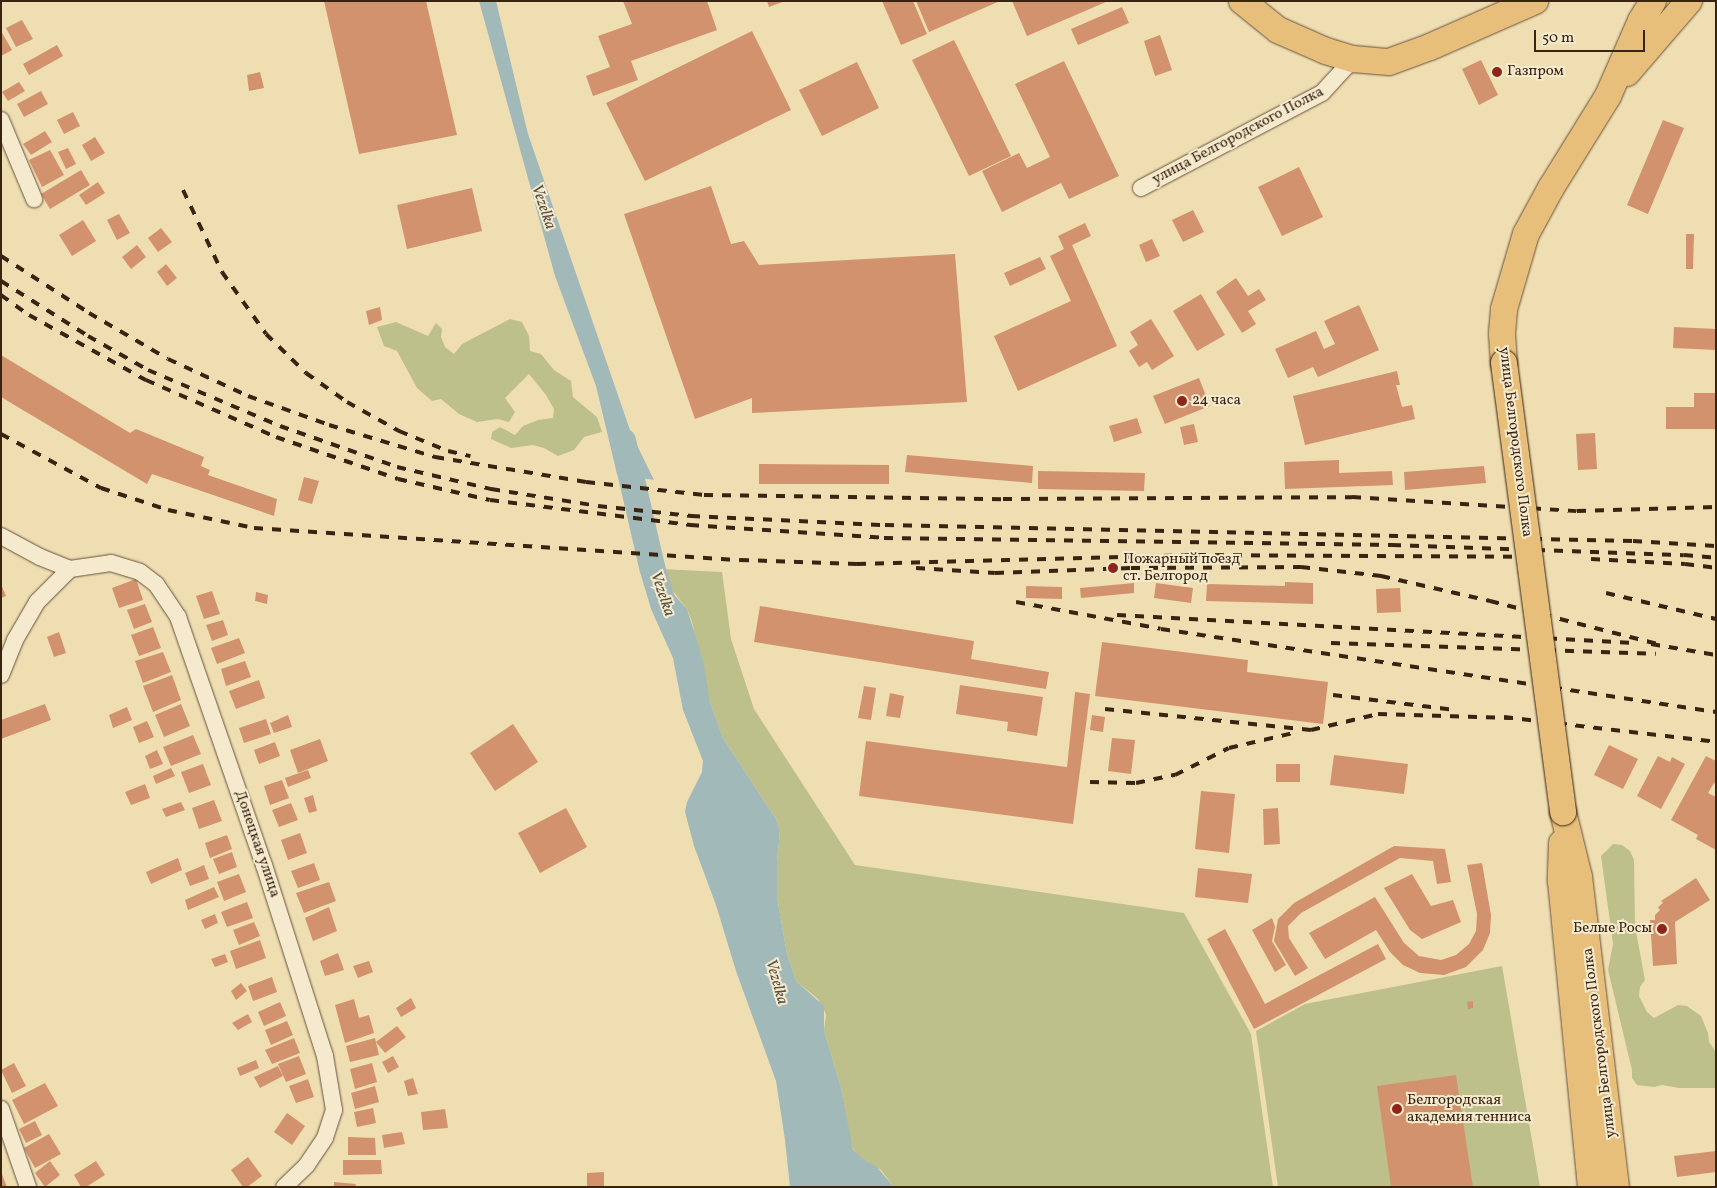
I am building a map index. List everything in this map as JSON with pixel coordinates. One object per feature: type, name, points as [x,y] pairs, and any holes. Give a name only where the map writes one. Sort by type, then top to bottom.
[{"type":"main road","points":[[1242,1],[1278,30],[1326,51],[1353,59],[1390,62],[1430,47],[1535,1]]},
{"type":"main road","points":[[1608,96],[1689,1]]},
{"type":"main road","points":[[1608,96],[1643,8]]},
{"type":"main road","name":"улица Белгородского Полка","points":[[1608,96],[1526,234],[1504,309],[1502,333],[1504,363],[1563,812],[1579,877],[1616,1187]]},
{"type":"main road","name":"улица Белгородского Полка","points":[[1563,812],[1561,882],[1591,1187]]},
{"type":"street","name":"улица Белгородского Полка","points":[[1141,188],[1322,94],[1353,59]]},
{"type":"street","points":[[1,120],[34,199]]},
{"type":"street","points":[[1,536],[40,558],[70,569],[37,602],[14,640],[1,675]]},
{"type":"street","name":"Донецкая улица","points":[[70,569],[111,563],[140,572],[156,584],[178,616],[245,810],[325,1056],[334,1110],[325,1138],[307,1166],[284,1187]]},
{"type":"street","points":[[1,1109],[28,1187]]},
{"type":"green space","points":[[510,319],[522,322],[529,336],[530,351],[541,354],[554,370],[571,381],[573,397],[597,417],[602,432],[584,437],[574,450],[558,456],[544,448],[533,445],[511,448],[491,439],[492,432],[500,427],[515,435],[523,426],[538,420],[553,418],[554,409],[546,395],[529,374],[505,398],[515,412],[509,422],[498,419],[477,422],[459,414],[441,399],[432,401],[417,388],[397,351],[384,346],[377,327],[396,322],[428,336],[436,323],[442,329],[441,337],[445,347],[454,354],[462,344]]},
{"type":"green space","points":[[661,569],[722,572],[731,639],[754,709],[855,865],[1184,913],[1251,1034],[1273,1187],[894,1187],[881,1170],[856,1155],[850,1142],[841,1088],[824,1030],[826,1014],[818,999],[796,981],[787,954],[777,897],[777,861],[780,830],[776,819],[723,738],[710,702],[692,622],[687,609],[665,581]]},
{"type":"green space","points":[[1613,844],[1622,845],[1630,851],[1634,860],[1635,926],[1645,980],[1640,987],[1639,996],[1647,1012],[1654,1018],[1678,1005],[1687,1006],[1701,1016],[1708,1033],[1709,1042],[1716,1052],[1716,1088],[1637,1085],[1632,1078],[1632,1070],[1608,970],[1613,944],[1601,856]]},
{"type":"green space","name":"Белгородская академия тенниса","points":[[1502,966],[1540,1187],[1278,1187],[1256,1031],[1305,1004]]},
{"type":"water","points":[[479,1],[496,1],[528,134],[631,433],[654,480],[617,474],[596,386],[555,276]]},
{"type":"water","points":[[652,567],[661,569],[669,589],[687,609],[703,660],[710,702],[723,738],[776,819],[780,830],[777,861],[777,897],[787,954],[796,981],[824,1006],[824,1030],[841,1088],[853,1150],[866,1161],[876,1166],[894,1187],[790,1187],[776,1081],[736,971],[716,905],[694,846],[685,812],[687,802],[702,772],[703,761],[683,710],[673,658],[651,609],[643,569]]},
{"type":"building","points":[[324,1],[426,1],[457,135],[359,154]]},
{"type":"building","points":[[623,1],[707,1],[717,30],[631,61],[638,80],[593,96],[586,76],[610,67],[598,36],[632,24]]},
{"type":"building","points":[[767,1],[785,1],[769,7]]},
{"type":"building","points":[[882,1],[913,1],[927,34],[901,45]]},
{"type":"building","points":[[916,1],[1000,1],[929,32]]},
{"type":"building","points":[[1012,1],[1108,1],[1027,36]]},
{"type":"building","points":[[1122,7],[1129,23],[1078,45],[1071,29]]},
{"type":"building","points":[[22,20],[33,39],[16,47],[6,28]]},
{"type":"building","points":[[1,31],[12,50],[1,56]]},
{"type":"building","points":[[752,31],[791,110],[645,181],[606,103]]},
{"type":"building","points":[[1160,35],[1172,70],[1155,76],[1144,41]]},
{"type":"building","points":[[954,40],[1011,156],[969,176],[912,60]]},
{"type":"building","points":[[57,45],[63,56],[29,75],[23,64]]},
{"type":"building","points":[[1481,60],[1498,95],[1479,105],[1462,69]]},
{"type":"building","points":[[1064,61],[1119,176],[1069,199],[1061,183],[1002,212],[982,171],[1019,153],[1027,168],[1050,157],[1015,84]]},
{"type":"building","points":[[857,62],[879,108],[822,136],[799,90]]},
{"type":"building","points":[[260,72],[264,88],[249,91],[247,75]]},
{"type":"building","points":[[19,82],[25,91],[8,101],[2,92]]},
{"type":"building","points":[[41,91],[48,104],[24,117],[17,104]]},
{"type":"building","points":[[73,112],[80,126],[64,134],[57,120]]},
{"type":"building","points":[[1663,120],[1684,128],[1648,214],[1627,205]]},
{"type":"building","points":[[45,131],[52,142],[31,155],[23,144]]},
{"type":"building","points":[[95,137],[105,153],[91,161],[82,145]]},
{"type":"building","points":[[68,148],[76,164],[66,169],[58,152]]},
{"type":"building","points":[[50,150],[64,175],[42,187],[29,160]]},
{"type":"building","points":[[1299,167],[1323,217],[1282,236],[1258,187]]},
{"type":"building","points":[[81,170],[90,185],[50,209],[41,194]]},
{"type":"building","points":[[98,182],[105,193],[86,205],[79,195]]},
{"type":"building","points":[[711,186],[731,244],[744,241],[759,265],[955,254],[967,402],[752,413],[752,398],[695,419],[624,214]]},
{"type":"building","points":[[472,188],[482,231],[407,249],[397,205]]},
{"type":"building","points":[[1193,210],[1204,232],[1183,242],[1172,220]]},
{"type":"building","points":[[119,214],[130,233],[117,240],[107,220]]},
{"type":"building","points":[[83,220],[96,241],[72,256],[59,235]]},
{"type":"building","points":[[1085,223],[1091,236],[1072,245],[1117,346],[1018,391],[994,336],[1071,301],[1050,256],[1064,249],[1058,236]]},
{"type":"building","points":[[161,228],[172,242],[158,252],[148,238]]},
{"type":"building","points":[[1686,234],[1694,234],[1693,269],[1686,269]]},
{"type":"building","points":[[1152,239],[1160,256],[1146,262],[1139,245]]},
{"type":"building","points":[[137,245],[146,257],[131,269],[122,257]]},
{"type":"building","points":[[1040,257],[1046,269],[1010,286],[1004,273]]},
{"type":"building","points":[[166,264],[177,278],[167,286],[157,272]]},
{"type":"building","points":[[1236,278],[1248,296],[1259,289],[1266,300],[1248,311],[1256,324],[1242,333],[1216,292]]},
{"type":"building","points":[[1201,294],[1225,335],[1197,351],[1173,311]]},
{"type":"building","points":[[1359,305],[1379,350],[1318,377],[1313,367],[1288,378],[1275,349],[1316,331],[1324,349],[1335,344],[1324,321]]},
{"type":"building","points":[[380,307],[382,320],[369,325],[366,311]]},
{"type":"building","points":[[1151,319],[1174,356],[1152,370],[1147,362],[1139,367],[1129,351],[1138,345],[1130,332]]},
{"type":"building","points":[[1674,327],[1716,329],[1716,350],[1673,348]]},
{"type":"building","points":[[1,355],[130,433],[136,429],[204,457],[201,466],[210,470],[208,475],[277,499],[274,516],[152,474],[147,484],[1,397]]},
{"type":"building","points":[[1397,371],[1400,385],[1396,385],[1402,407],[1412,405],[1415,419],[1305,445],[1293,396]]},
{"type":"building","name":"24 часа","points":[[1199,378],[1210,406],[1165,424],[1153,396]]},
{"type":"building","points":[[1694,393],[1716,393],[1716,429],[1666,429],[1666,407],[1694,407]]},
{"type":"building","points":[[1137,418],[1142,433],[1114,442],[1109,426]]},
{"type":"building","points":[[1194,424],[1198,442],[1184,445],[1180,427]]},
{"type":"building","points":[[1595,433],[1597,469],[1578,470],[1576,434]]},
{"type":"building","points":[[907,455],[1033,466],[1032,483],[905,472]]},
{"type":"building","points":[[1339,460],[1339,473],[1392,471],[1393,485],[1285,489],[1284,462]]},
{"type":"building","points":[[759,464],[889,465],[889,484],[759,484]]},
{"type":"building","points":[[1484,466],[1486,483],[1405,490],[1404,472]]},
{"type":"building","points":[[1038,471],[1145,473],[1144,491],[1038,489]]},
{"type":"building","points":[[304,477],[319,481],[312,504],[298,500]]},
{"type":"building","points":[[136,579],[143,600],[119,608],[112,588]]},
{"type":"building","points":[[1285,582],[1313,583],[1313,604],[1206,601],[1207,584],[1285,586]]},
{"type":"building","points":[[1134,583],[1134,593],[1081,598],[1080,588]]},
{"type":"building","points":[[1156,583],[1193,588],[1191,603],[1154,598]]},
{"type":"building","points":[[1,584],[6,596],[1,598]]},
{"type":"building","points":[[1026,586],[1062,587],[1062,599],[1026,598]]},
{"type":"building","points":[[1400,588],[1401,612],[1377,613],[1376,589]]},
{"type":"building","points":[[212,591],[220,614],[204,619],[196,596]]},
{"type":"building","points":[[256,592],[268,595],[267,604],[255,601]]},
{"type":"building","points":[[145,604],[152,622],[134,629],[127,610]]},
{"type":"building","points":[[760,606],[974,641],[971,659],[1049,672],[1046,689],[754,642]]},
{"type":"building","points":[[223,620],[228,635],[212,641],[206,625]]},
{"type":"building","points":[[153,627],[161,648],[139,656],[131,635]]},
{"type":"building","points":[[59,632],[66,653],[54,657],[47,637]]},
{"type":"building","points":[[239,638],[245,653],[217,664],[211,648]]},
{"type":"building","points":[[1102,642],[1248,660],[1247,672],[1328,682],[1323,724],[1095,696]]},
{"type":"building","points":[[163,652],[171,672],[143,683],[135,661]]},
{"type":"building","points":[[245,661],[251,677],[226,686],[221,669]]},
{"type":"building","points":[[172,675],[181,700],[153,712],[143,686]]},
{"type":"building","points":[[259,680],[265,698],[236,709],[229,691]]},
{"type":"building","points":[[960,685],[1043,697],[1037,736],[1007,731],[1008,722],[956,714]]},
{"type":"building","points":[[864,686],[876,688],[871,720],[858,718]]},
{"type":"building","points":[[1075,692],[1090,694],[1073,824],[859,796],[866,741],[1067,767]]},
{"type":"building","points":[[890,693],[904,696],[900,718],[886,716]]},
{"type":"building","points":[[45,704],[51,720],[1,739],[1,720]]},
{"type":"building","points":[[181,704],[190,726],[164,737],[155,715]]},
{"type":"building","points":[[127,707],[132,720],[113,728],[109,715]]},
{"type":"building","points":[[288,715],[292,727],[274,733],[270,723]]},
{"type":"building","points":[[1092,715],[1105,717],[1103,732],[1090,730]]},
{"type":"building","points":[[266,719],[271,734],[244,743],[239,728]]},
{"type":"building","points":[[147,721],[154,737],[139,743],[133,727]]},
{"type":"building","points":[[513,724],[538,762],[495,791],[470,753]]},
{"type":"building","points":[[193,735],[201,754],[171,766],[163,747]]},
{"type":"building","points":[[1112,738],[1135,740],[1131,774],[1108,771]]},
{"type":"building","points":[[320,739],[328,761],[298,773],[290,750]]},
{"type":"building","points":[[275,742],[280,756],[259,764],[254,750]]},
{"type":"building","points":[[1609,745],[1638,759],[1623,789],[1594,775]]},
{"type":"building","points":[[157,750],[163,764],[150,769],[145,756]]},
{"type":"building","points":[[1334,755],[1408,764],[1404,794],[1330,785]]},
{"type":"building","points":[[1658,756],[1670,762],[1672,757],[1685,764],[1661,809],[1637,796]]},
{"type":"building","points":[[1706,756],[1716,761],[1716,784],[1714,783],[1708,793],[1716,797],[1716,850],[1696,839],[1698,835],[1671,820]]},
{"type":"building","points":[[203,764],[211,785],[189,793],[181,772]]},
{"type":"building","points":[[1276,764],[1300,764],[1300,782],[1276,782]]},
{"type":"building","points":[[171,768],[175,776],[156,784],[153,776]]},
{"type":"building","points":[[308,770],[311,778],[288,787],[285,778]]},
{"type":"building","points":[[282,780],[289,798],[270,805],[264,786]]},
{"type":"building","points":[[145,784],[150,798],[131,805],[125,792]]},
{"type":"building","points":[[1201,791],[1235,794],[1229,853],[1195,849]]},
{"type":"building","points":[[313,795],[317,811],[309,813],[304,798]]},
{"type":"building","points":[[214,800],[222,821],[199,829],[192,808]]},
{"type":"building","points":[[181,802],[185,810],[166,817],[162,809]]},
{"type":"building","points":[[291,803],[298,820],[279,827],[272,810]]},
{"type":"building","points":[[566,808],[587,847],[540,873],[518,833]]},
{"type":"building","points":[[1278,808],[1280,844],[1264,845],[1263,809]]},
{"type":"building","points":[[300,833],[307,853],[288,860],[281,840]]},
{"type":"building","points":[[227,835],[232,849],[210,858],[205,843]]},
{"type":"building","points":[[1394,846],[1445,849],[1451,882],[1437,884],[1433,861],[1400,858],[1301,913],[1288,926],[1289,938],[1308,968],[1295,976],[1274,941],[1278,919],[1294,903]]},
{"type":"building","points":[[232,852],[237,867],[219,874],[213,859]]},
{"type":"building","points":[[178,858],[182,870],[151,884],[146,872]]},
{"type":"building","points":[[314,863],[320,880],[298,888],[291,871]]},
{"type":"building","points":[[1482,863],[1491,915],[1490,933],[1483,950],[1466,967],[1444,975],[1420,973],[1403,965],[1390,952],[1376,930],[1325,959],[1309,933],[1375,897],[1404,943],[1419,956],[1441,960],[1456,955],[1469,944],[1476,931],[1477,914],[1467,865]]},
{"type":"building","points":[[204,865],[209,879],[190,886],[185,873]]},
{"type":"building","points":[[1198,868],[1252,874],[1248,903],[1195,897]]},
{"type":"building","points":[[239,874],[246,892],[224,901],[217,882]]},
{"type":"building","points":[[1412,874],[1431,906],[1453,900],[1461,922],[1422,939],[1410,930],[1384,888]]},
{"type":"building","name":"Белые Росы","points":[[1696,878],[1710,900],[1675,922],[1677,964],[1653,966],[1650,920],[1655,920],[1655,915],[1660,910],[1658,907],[1663,903],[1661,901]]},
{"type":"building","points":[[329,882],[336,901],[304,913],[296,893]]},
{"type":"building","points":[[214,887],[219,897],[188,910],[185,900]]},
{"type":"building","points":[[247,902],[253,918],[227,927],[221,912]]},
{"type":"building","points":[[329,907],[337,931],[313,941],[305,918]]},
{"type":"building","points":[[215,914],[218,923],[205,929],[201,920]]},
{"type":"building","points":[[1272,918],[1275,927],[1272,941],[1286,965],[1275,972],[1252,930]]},
{"type":"building","points":[[254,922],[260,936],[239,945],[233,930]]},
{"type":"building","points":[[1225,929],[1265,1004],[1378,944],[1386,959],[1254,1029],[1207,939]]},
{"type":"building","points":[[260,940],[266,958],[236,969],[230,951]]},
{"type":"building","points":[[338,953],[344,970],[325,976],[320,961]]},
{"type":"building","points":[[225,954],[228,962],[215,967],[211,959]]},
{"type":"building","points":[[369,961],[373,972],[358,978],[353,966]]},
{"type":"building","points":[[272,977],[277,992],[253,1001],[248,986]]},
{"type":"building","points":[[241,983],[247,991],[236,1000],[231,991]]},
{"type":"building","points":[[411,998],[416,1008],[401,1017],[396,1008]]},
{"type":"building","points":[[354,999],[359,1018],[369,1015],[374,1033],[345,1043],[335,1005]]},
{"type":"building","points":[[1473,1001],[1473,1008],[1468,1009],[1467,1002]]},
{"type":"building","points":[[280,1002],[286,1016],[264,1026],[258,1012]]},
{"type":"building","points":[[248,1014],[252,1022],[238,1030],[232,1023]]},
{"type":"building","points":[[287,1021],[293,1035],[271,1045],[265,1030]]},
{"type":"building","points":[[397,1026],[406,1037],[385,1053],[376,1042]]},
{"type":"building","points":[[294,1038],[300,1053],[272,1064],[265,1050]]},
{"type":"building","points":[[375,1038],[379,1055],[350,1062],[346,1046]]},
{"type":"building","points":[[299,1056],[306,1074],[286,1082],[278,1064]]},
{"type":"building","points":[[393,1056],[399,1067],[388,1073],[382,1062]]},
{"type":"building","points":[[256,1060],[259,1068],[240,1076],[237,1068]]},
{"type":"building","points":[[14,1063],[26,1086],[12,1093],[1,1070]]},
{"type":"building","points":[[372,1063],[377,1082],[355,1089],[350,1069]]},
{"type":"building","points":[[278,1066],[283,1076],[260,1088],[254,1077]]},
{"type":"building","name":"Белгородская академия тенниса","points":[[1456,1075],[1473,1187],[1391,1187],[1377,1086]]},
{"type":"building","points":[[413,1078],[418,1094],[408,1096],[404,1081]]},
{"type":"building","points":[[308,1079],[314,1097],[296,1103],[289,1086]]},
{"type":"building","points":[[45,1083],[58,1106],[24,1124],[12,1100]]},
{"type":"building","points":[[375,1086],[379,1102],[355,1109],[351,1093]]},
{"type":"building","points":[[373,1108],[376,1123],[357,1127],[354,1112]]},
{"type":"building","points":[[445,1109],[448,1128],[423,1130],[421,1112]]},
{"type":"building","points":[[287,1113],[305,1126],[292,1145],[274,1132]]},
{"type":"building","points":[[35,1121],[42,1135],[26,1143],[19,1129]]},
{"type":"building","points":[[402,1132],[405,1144],[384,1148],[382,1135]]},
{"type":"building","points":[[49,1134],[61,1154],[35,1168],[24,1148]]},
{"type":"building","points":[[348,1137],[375,1138],[376,1155],[348,1155]]},
{"type":"building","points":[[1716,1151],[1716,1172],[1677,1177],[1674,1156]]},
{"type":"building","points":[[248,1157],[262,1176],[247,1187],[243,1187],[231,1170]]},
{"type":"building","points":[[343,1160],[381,1160],[382,1174],[343,1175]]},
{"type":"building","points":[[50,1161],[60,1175],[45,1187],[35,1173]]},
{"type":"building","points":[[96,1161],[105,1175],[86,1187],[81,1187],[74,1175]]},
{"type":"building","points":[[1,1172],[7,1187],[1,1187]]},
{"type":"building","points":[[604,1172],[604,1187],[587,1187],[587,1173]]},
{"type":"building","points":[[334,1182],[356,1184],[355,1187],[334,1187]]},
{"type":"waterway","name":"Vezelka","points":[[623,441],[652,567],[663,602]]},
{"type":"railway","points":[[183,190],[222,272],[266,334],[306,373],[347,402],[399,431],[448,451],[470,456]]},
{"type":"railway","points":[[1,256],[89,313],[168,359],[248,396],[329,425],[435,457],[586,482],[704,495],[1003,499],[1352,497],[1577,511],[1716,507]]},
{"type":"railway","points":[[1,281],[88,336],[148,370],[280,426],[397,467],[491,489],[598,506],[691,516],[885,525],[1633,541],[1716,546]]},
{"type":"railway","points":[[1,295],[29,315],[146,380],[276,437],[398,479],[490,500],[690,525],[884,538],[1392,545],[1684,555],[1716,558]]},
{"type":"railway","points":[[1,434],[101,488],[168,510],[254,528],[740,560],[857,564],[1197,555],[1526,557]]},
{"type":"railway","points":[[1591,559],[1685,564],[1716,568]]},
{"type":"railway","points":[[916,568],[995,573],[1131,568],[1301,567],[1381,576],[1490,601],[1657,644]]},
{"type":"railway","points":[[1606,593],[1716,619]]},
{"type":"railway","points":[[1016,602],[1161,629],[1716,712]]},
{"type":"railway","points":[[1117,615],[1634,643]]},
{"type":"railway","points":[[1331,643],[1656,654]]},
{"type":"railway","points":[[1651,644],[1716,655]]},
{"type":"railway","points":[[1333,695],[1455,710]]},
{"type":"railway","points":[[1105,709],[1311,730],[1378,714],[1511,718]]},
{"type":"railway","points":[[1504,717],[1716,742]]},
{"type":"railway","points":[[1090,782],[1136,783],[1175,775],[1229,748],[1298,732]]},
{"type":"place","name":"Газпром","points":[[1497,72]]},
{"type":"place","name":"24 часа","points":[[1182,401]]},
{"type":"place","name":"Пожарный поезд ст. Белгород","points":[[1113,568]]},
{"type":"place","name":"Белые Росы","points":[[1662,929]]},
{"type":"place","name":"Белгородская академия тенниса","points":[[1397,1109]]}]
